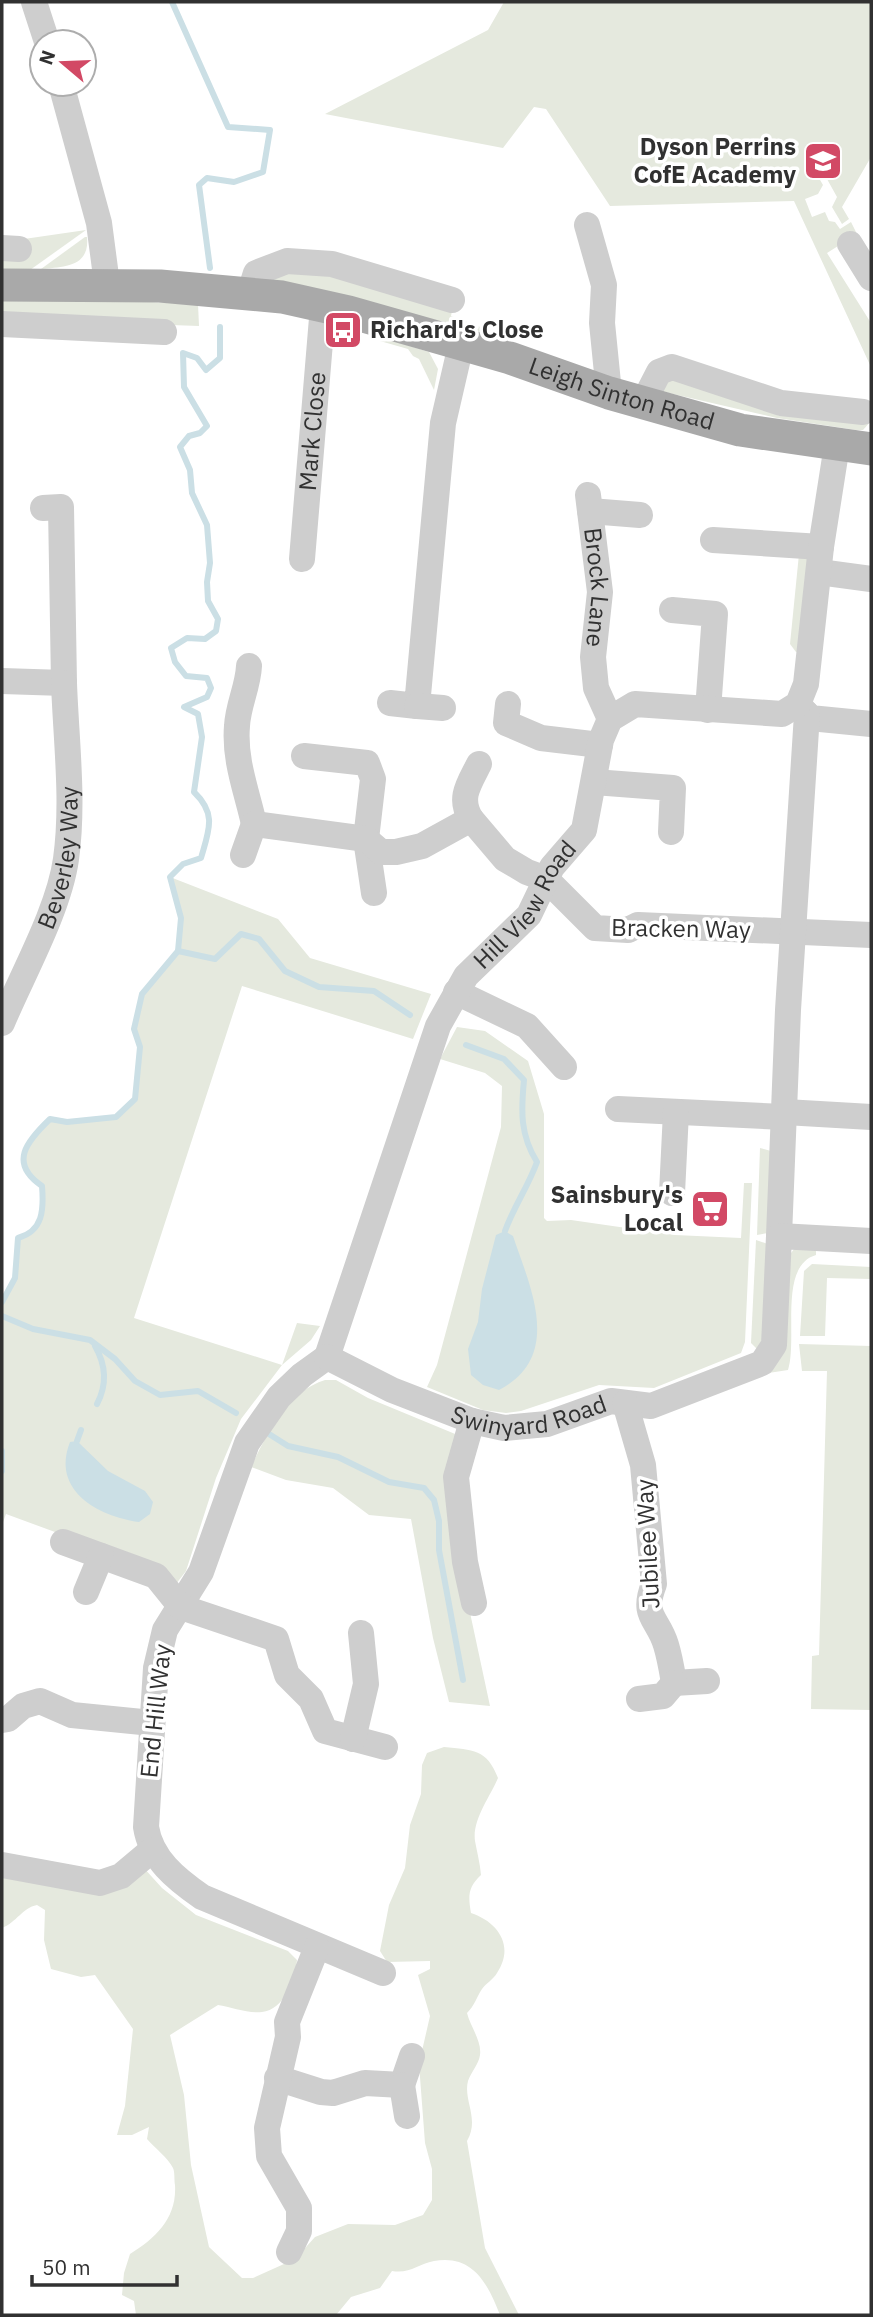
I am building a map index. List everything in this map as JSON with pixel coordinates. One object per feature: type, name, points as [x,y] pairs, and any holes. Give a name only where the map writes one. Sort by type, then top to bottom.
[{"type":"main road","name":"Leigh Sinton Road","points":[[2,285],[107,284],[250,292],[323,306],[740,430],[861,445]]},
{"type":"street","points":[[34,2],[42,28]]},
{"type":"street","points":[[65,98],[99,223],[107,284]]},
{"type":"street","points":[[587,225],[604,285],[602,323],[609,393]]},
{"type":"street","points":[[850,244],[871,278]]},
{"type":"street","points":[[250,292],[257,272],[287,261],[332,264],[441,289]]},
{"type":"street","name":"Mark Close","points":[[302,559],[323,306]]},
{"type":"street","points":[[2,324],[164,332]]},
{"type":"street","points":[[417,706],[443,423],[461,345]]},
{"type":"street","points":[[643,403],[659,372],[672,367],[781,403],[851,403]]},
{"type":"street","points":[[785,1114],[805,754],[803,709],[820,559],[861,445]]},
{"type":"street","name":"Brock Lane","points":[[610,719],[596,688],[593,657],[600,592],[589,503],[640,515]]},
{"type":"street","name":"Beverley Way","points":[[2,1023],[59,888],[66,861],[68,835],[62,508]]},
{"type":"street","points":[[713,540],[820,559],[871,579]]},
{"type":"street","points":[[672,610],[715,614],[708,710]]},
{"type":"street","points":[[243,855],[254,824],[236,745],[237,723],[248,686],[249,666]]},
{"type":"street","points":[[2,681],[64,683]]},
{"type":"street","points":[[390,704],[443,708]]},
{"type":"street","points":[[508,704],[506,723],[541,738],[600,746]]},
{"type":"street","points":[[610,719],[635,704],[782,715],[803,709]]},
{"type":"street","points":[[803,709],[810,719],[871,724]]},
{"type":"street","name":"Hill View Road","points":[[327,1357],[346,1278],[386,1156],[438,1026],[466,976],[529,915],[547,879],[584,830],[600,746],[610,719]]},
{"type":"street","points":[[304,756],[367,763],[373,779],[366,839],[374,893]]},
{"type":"street","points":[[479,764],[463,796],[464,808],[505,859],[527,872],[547,879]]},
{"type":"street","points":[[594,782],[673,788],[671,832]]},
{"type":"street","points":[[254,824],[366,839],[381,852],[396,852],[422,846],[471,819]]},
{"type":"street","name":"Bracken Way","points":[[547,879],[595,928],[628,930],[638,925],[871,936]]},
{"type":"street","points":[[456,992],[527,1026],[564,1067]]},
{"type":"street","points":[[618,1109],[871,1117]]},
{"type":"street","points":[[672,1193],[676,1112]]},
{"type":"street","name":"Swinyard Road","points":[[327,1357],[392,1390],[472,1421],[504,1428],[547,1424],[598,1403],[651,1406],[762,1363],[774,1345],[785,1114]]},
{"type":"street","points":[[779,1237],[871,1241]]},
{"type":"street","name":"End Hill Way","points":[[152,1850],[146,1827],[152,1723],[159,1649],[165,1630],[201,1572],[247,1443],[279,1397],[302,1375],[327,1357]]},
{"type":"street","name":"Jubilee Way","points":[[625,1403],[643,1465],[654,1584],[649,1597],[650,1613],[666,1644],[674,1684]]},
{"type":"street","points":[[472,1421],[456,1477],[465,1562],[474,1603]]},
{"type":"street","points":[[62,1542],[156,1576],[181,1607],[276,1639],[287,1675],[311,1699],[325,1731],[385,1747]]},
{"type":"street","points":[[86,1592],[101,1556]]},
{"type":"street","points":[[353,1739],[366,1684],[361,1633]]},
{"type":"street","points":[[639,1699],[663,1696],[674,1684],[707,1681]]},
{"type":"street","points":[[2,1720],[8,1720],[23,1706],[40,1701],[72,1715],[152,1723]]},
{"type":"street","points":[[2,1865],[100,1883],[121,1876],[152,1850],[178,1880],[202,1897],[383,1973]]},
{"type":"street","points":[[289,2252],[301,2221],[295,2196],[269,2156],[267,2128],[288,2037],[287,2022],[317,1947]]},
{"type":"street","points":[[407,2116],[402,2085],[412,2056]]},
{"type":"street","points":[[277,2078],[321,2092],[333,2093],[365,2083],[402,2085]]},
{"type":"shaded area","points":[[504,2],[871,2],[871,157],[842,207],[849,219],[842,224],[832,207],[837,197],[822,170],[816,173],[823,185],[818,194],[805,199],[812,217],[825,212],[829,221],[835,222],[840,229],[851,222],[857,234],[827,253],[871,323],[871,367],[794,201],[610,206],[546,109],[534,107],[503,148],[325,114],[488,30]]},
{"type":"shaded area","points":[[86,230],[30,270],[2,274],[2,255],[24,239]]},
{"type":"shaded area","points":[[85,237],[87,247],[80,260],[66,266],[41,269]]},
{"type":"shaded area","points":[[293,267],[453,306],[451,316],[499,334],[497,346],[263,282]]},
{"type":"shaded area","points":[[2,296],[198,304],[199,326],[2,319]]},
{"type":"shaded area","points":[[381,337],[429,352],[438,369],[434,390],[419,359],[408,349],[380,341]]},
{"type":"shaded area","points":[[661,378],[871,421],[863,430],[856,430],[777,418],[660,391]]},
{"type":"shaded area","points":[[799,554],[808,556],[799,652],[796,652],[790,644]]},
{"type":"shaded area","points":[[170,877],[278,919],[310,958],[431,994],[413,1039],[242,986],[134,1318],[282,1365],[241,1419],[216,1478],[186,1571],[176,1584],[161,1571],[6,1514],[2,1525],[2,1302],[14,1280],[18,1238],[37,1225],[43,1203],[42,1186],[26,1169],[25,1152],[34,1136],[50,1119],[67,1122],[116,1117],[135,1099],[140,1047],[134,1029],[142,994],[178,951],[181,918]]},
{"type":"shaded area","points":[[457,1027],[485,1031],[528,1061],[544,1114],[544,1218],[547,1221],[571,1220],[675,1235],[741,1238],[744,1183],[752,1183],[745,1342],[741,1353],[654,1388],[599,1385],[521,1411],[506,1413],[483,1410],[427,1387],[437,1365],[501,1127],[502,1086],[485,1073],[440,1059]]},
{"type":"shaded area","points":[[760,1148],[771,1151],[768,1233],[757,1235]]},
{"type":"shaded area","points":[[505,1231],[513,1236],[537,1319],[536,1340],[531,1359],[519,1376],[499,1390],[483,1385],[471,1375],[468,1349],[478,1322],[482,1289],[496,1235]]},
{"type":"shaded area","points":[[756,1240],[768,1244],[764,1335],[758,1350],[751,1343]]},
{"type":"shaded area","points":[[816,1247],[816,1255],[804,1262],[797,1273],[793,1288],[791,1356],[788,1370],[756,1375],[791,1253],[795,1248]]},
{"type":"shaded area","points":[[812,1264],[871,1267],[871,1279],[827,1278],[825,1336],[800,1336],[804,1271]]},
{"type":"shaded area","points":[[297,1323],[320,1326],[311,1340],[282,1365]]},
{"type":"shaded area","points":[[799,1344],[871,1346],[871,1710],[811,1709],[812,1656],[819,1655],[827,1371],[802,1371]]},
{"type":"shaded area","points":[[325,1380],[336,1380],[368,1398],[460,1436],[466,1594],[490,1706],[449,1702],[433,1638],[411,1519],[369,1515],[333,1488],[286,1480],[251,1467],[280,1415],[300,1394]]},
{"type":"shaded area","points":[[77,1441],[108,1471],[145,1491],[153,1502],[150,1514],[139,1522],[123,1519],[94,1507],[82,1498],[72,1487],[67,1474],[66,1459],[70,1442]]},
{"type":"shaded area","points":[[444,1747],[463,1749],[484,1756],[498,1778],[476,1825],[475,1841],[481,1875],[471,1888],[469,1902],[471,1913],[489,1922],[501,1936],[504,1954],[494,1978],[482,1989],[467,2013],[478,2039],[480,2055],[468,2081],[472,2125],[467,2141],[485,2248],[519,2315],[500,2315],[490,2292],[477,2274],[459,2262],[448,2260],[428,2262],[404,2271],[392,2271],[380,2288],[351,2297],[336,2315],[136,2315],[134,2301],[122,2295],[124,2273],[130,2254],[163,2226],[175,2197],[175,2185],[171,2164],[147,2139],[149,2127],[132,2135],[117,2135],[125,2106],[133,2029],[95,1975],[81,1977],[51,1969],[44,1940],[45,1910],[37,1905],[32,1907],[2,1928],[2,1877],[143,1867],[162,1888],[196,1915],[288,1951],[297,1960],[287,1992],[270,2010],[251,2012],[218,2005],[170,2035],[184,2095],[191,2165],[209,2247],[242,2278],[253,2278],[297,2257],[315,2237],[348,2224],[395,2225],[423,2215],[432,2200],[432,2169],[425,2143],[419,2064],[430,2016],[418,1975],[430,1969],[430,1961],[387,1962],[380,1951],[389,1905],[405,1868],[410,1825],[421,1794],[422,1765],[427,1753]]},
{"type":"waterway","points":[[172,2],[228,127],[270,130],[263,172],[234,182],[207,178],[199,185],[210,268]]},
{"type":"waterway","points":[[2,1302],[15,1278],[18,1238],[33,1230],[42,1211],[42,1186],[26,1169],[24,1160],[28,1144],[50,1119],[67,1122],[116,1117],[135,1099],[140,1047],[134,1029],[142,994],[178,951],[181,918],[170,877],[183,864],[201,858],[207,839],[208,815],[194,792],[202,737],[198,714],[184,707],[207,697],[211,688],[207,678],[186,676],[175,662],[171,648],[187,638],[205,639],[216,631],[218,619],[208,601],[210,563],[207,525],[192,493],[190,470],[180,447],[189,436],[200,433],[207,426],[184,387],[183,353],[197,358],[206,370],[220,358],[220,327]]},
{"type":"waterway","points":[[178,951],[215,959],[241,934],[259,939],[285,971],[319,987],[374,991],[410,1015]]},
{"type":"waterway","points":[[466,1045],[504,1059],[524,1080],[523,1122],[527,1142],[537,1162],[505,1231]]},
{"type":"waterway","points":[[2,1316],[33,1329],[90,1340],[115,1359],[135,1381],[160,1395],[198,1391],[236,1413]]},
{"type":"waterway","points":[[95,1346],[104,1375],[97,1404]]},
{"type":"waterway","points":[[77,1441],[81,1430]]},
{"type":"waterway","points":[[269,1434],[288,1446],[338,1457],[389,1482],[424,1488],[434,1500],[439,1521],[439,1550],[463,1680]]},
{"type":"waterway","points":[[2,1451],[2,1471]]},
{"type":"place","name":"Dyson Perrins CofE Academy","points":[[823,161]]},
{"type":"place","name":"Richard's Close","points":[[343,330]]},
{"type":"place","name":"Sainsbury's Local","points":[[710,1209]]}]
